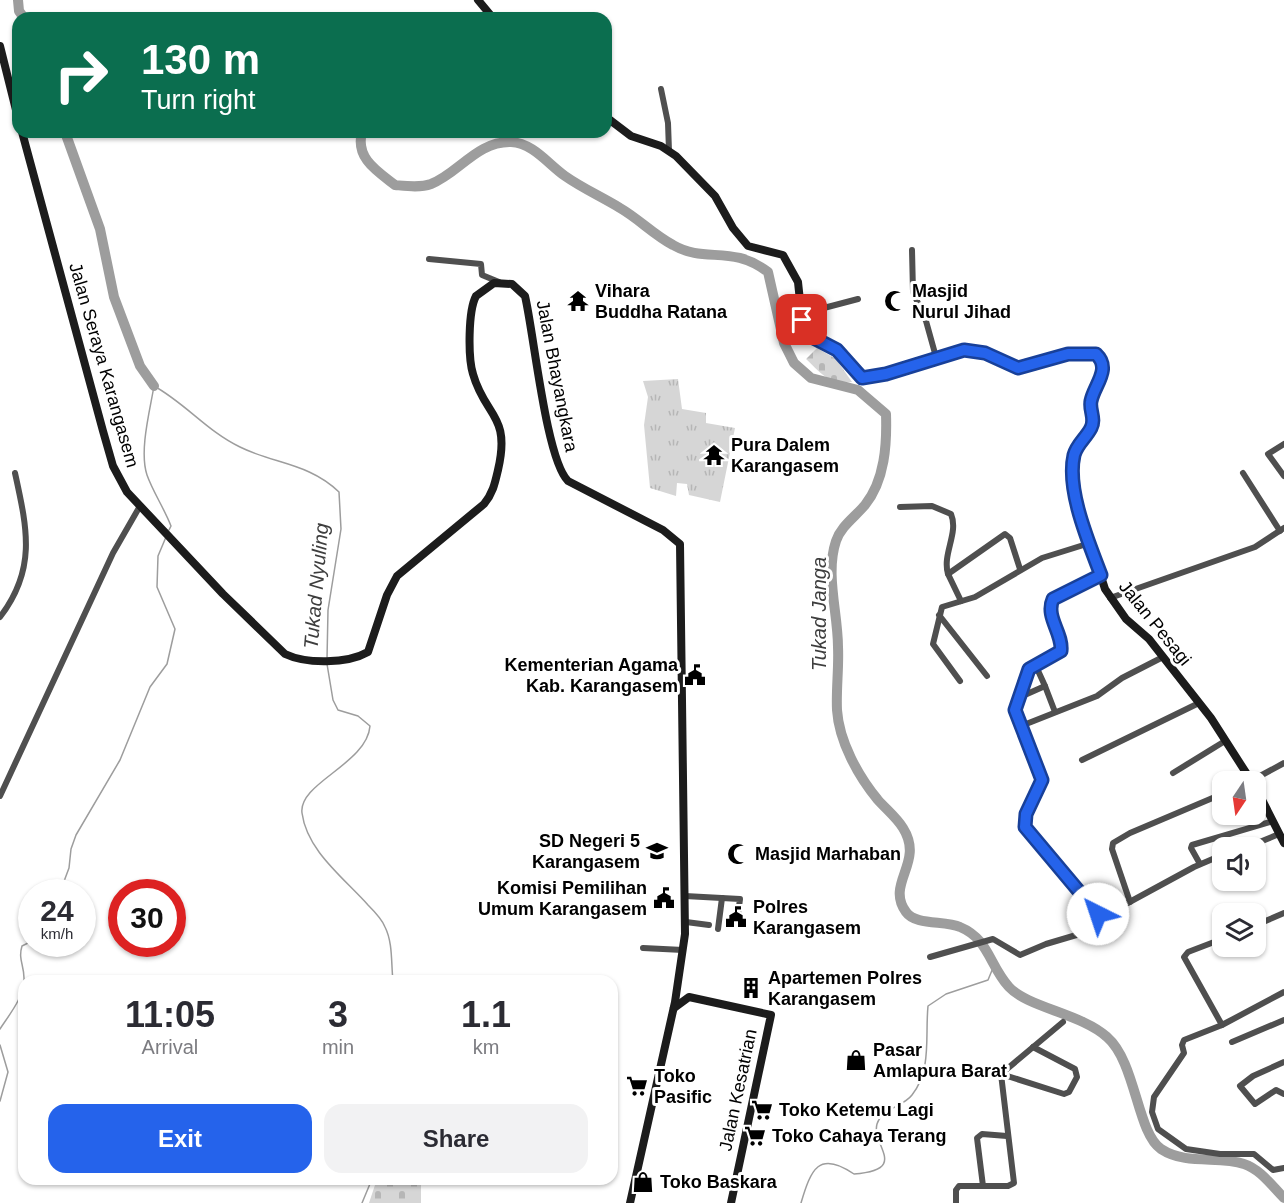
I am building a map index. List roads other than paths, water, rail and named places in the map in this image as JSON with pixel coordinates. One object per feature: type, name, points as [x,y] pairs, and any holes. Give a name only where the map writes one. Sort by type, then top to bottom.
[{"type":"street","points":[[0,46],[12,94]]},
{"type":"street","points":[[661,89],[668,123],[669,151]]},
{"type":"street","name":"Jalan Pesagi","points":[[612,122],[631,136],[669,151],[715,196],[743,241],[754,248],[783,255],[801,291],[801,314],[812,337],[837,350],[862,378],[902,370],[952,352],[974,351],[1023,368],[1068,354],[1091,353],[1099,357],[1102,373],[1091,400],[1092,425],[1076,449],[1073,469],[1074,497],[1101,575],[1110,598],[1163,657],[1200,704],[1245,771]]},
{"type":"street","name":"Jalan Seraya Karangasem","points":[[24,138],[113,466],[127,492],[174,543],[279,649],[291,657],[319,660],[353,658],[365,654],[372,646],[385,601],[397,576],[484,504],[494,488],[502,438],[496,416],[473,374],[471,317],[476,296],[484,288],[499,282]]},
{"type":"street","points":[[912,250],[913,292],[926,321],[936,357]]},
{"type":"street","points":[[429,259],[481,264],[482,275],[499,282]]},
{"type":"street","name":"Jalan Bhayangkara","points":[[499,282],[516,286],[525,296],[548,421],[561,474],[568,481],[663,530],[680,544],[686,921],[674,1009],[630,1203]]},
{"type":"street","points":[[801,314],[858,299]]},
{"type":"street","points":[[1284,444],[1270,450],[1269,454],[1284,476]]},
{"type":"street","points":[[1110,598],[1254,547],[1282,530],[1243,473]]},
{"type":"street","points":[[0,617],[19,587],[26,553],[26,534],[15,474]]},
{"type":"street","points":[[0,796],[113,553],[140,506]]},
{"type":"street","points":[[900,507],[932,506],[951,514],[953,523],[945,559],[948,574],[960,601]]},
{"type":"street","points":[[948,574],[1005,534],[1010,538],[1020,569]]},
{"type":"street","points":[[960,681],[933,644],[939,615],[944,605],[975,597],[1020,569],[1057,552],[1090,543]]},
{"type":"street","points":[[1101,575],[1053,599],[1051,615],[1061,644],[1061,651],[1056,656],[1035,664],[1026,673],[1015,710],[1042,780],[1026,814],[1025,827],[1102,917]]},
{"type":"street","points":[[939,615],[987,676]]},
{"type":"street","points":[[1021,726],[1097,696],[1122,678],[1163,657]]},
{"type":"street","points":[[1035,664],[1055,712]]},
{"type":"street","points":[[1018,698],[1045,686]]},
{"type":"street","points":[[1082,759],[1200,704]]},
{"type":"street","points":[[1173,773],[1226,741]]},
{"type":"street","points":[[1266,774],[1284,763]]},
{"type":"street","points":[[1130,902],[1112,849],[1113,843],[1130,833],[1212,798]]},
{"type":"street","name":"Jalan Pesagi","points":[[1266,808],[1283,841]]},
{"type":"street","points":[[1200,864],[1191,848],[1192,845],[1273,821]]},
{"type":"street","points":[[1266,844],[1283,841]]},
{"type":"street","points":[[1102,917],[1212,859]]},
{"type":"street","points":[[686,896],[740,899],[737,922]]},
{"type":"street","points":[[718,929],[722,898]]},
{"type":"street","points":[[1266,920],[1284,912]]},
{"type":"street","points":[[930,957],[996,939],[1016,954],[1024,955],[1046,944],[1100,928],[1102,917]]},
{"type":"street","points":[[686,921],[709,925]]},
{"type":"street","points":[[1212,943],[1188,952],[1184,957],[1222,1025]]},
{"type":"street","points":[[643,948],[683,950]]},
{"type":"street","points":[[674,1009],[689,998],[677,988]]},
{"type":"street","points":[[1282,1167],[1273,1170],[1254,1154],[1220,1154],[1186,1149],[1170,1141],[1153,1121],[1154,1097],[1183,1055],[1184,1040],[1222,1025],[1284,992]]},
{"type":"street","name":"Jalan Kesatrian","points":[[689,998],[771,1015],[731,1203]]},
{"type":"street","points":[[1232,1042],[1284,1020]]},
{"type":"street","points":[[1001,1074],[1063,1022]]},
{"type":"street","points":[[1001,1074],[1064,1094],[1069,1092],[1077,1077],[1075,1069],[1033,1047]]},
{"type":"street","points":[[1284,1062],[1267,1068],[1240,1086],[1255,1104],[1275,1090],[1284,1094]]},
{"type":"street","points":[[956,1203],[956,1190],[959,1186],[1008,1186],[1014,1183],[1001,1074]]},
{"type":"street","points":[[984,1186],[977,1138],[982,1134],[1008,1136]]},
{"type":"waterway","name":"Tukad Nyuling","points":[[18,0],[20,12]]},
{"type":"waterway","name":"Tukad Nyuling","points":[[67,138],[100,229],[114,297],[140,366],[154,386]]},
{"type":"waterway","name":"Tukad Janga","points":[[361,138],[362,149],[369,163],[395,185],[408,186],[431,184],[488,147],[499,143],[519,143],[533,150],[578,185],[627,212],[673,245],[697,253],[742,259],[768,272],[784,343],[794,363],[811,378],[858,390],[886,414],[885,449],[877,484],[865,505],[841,531],[833,554],[832,580],[838,647],[837,710],[841,734],[863,780],[901,824],[909,840],[910,852],[900,892],[901,902],[906,912],[917,919],[954,925],[970,932],[983,945],[1002,979],[1017,994],[1084,1022],[1107,1037],[1117,1048],[1131,1079],[1147,1128],[1153,1141],[1161,1149],[1181,1157],[1234,1161],[1250,1166],[1284,1198]]},
{"type":"waterway","name":"Tukad Nyuling","points":[[169,530],[171,526],[149,481],[145,465],[146,430],[154,386],[228,441],[253,453],[316,475],[339,492],[341,529],[328,610],[327,659]]},
{"type":"waterway","points":[[65,879],[76,835],[120,760],[150,687],[167,664],[175,629],[157,587],[158,556],[166,537]]},
{"type":"waterway","name":"Tukad Nyuling","points":[[327,664],[333,700],[338,710],[358,716],[370,726],[366,739],[358,751],[311,792],[304,802],[302,813],[305,827],[319,852],[384,924],[391,946],[393,975]]},
{"type":"waterway","points":[[21,957],[24,975]]},
{"type":"waterway","points":[[801,1203],[813,1173],[824,1164],[842,1167],[854,1174],[871,1172],[880,1167],[884,1162],[884,1155],[877,1124],[883,1114],[912,1095],[923,1075],[928,1006],[946,994],[988,980],[995,963]]},
{"type":"waterway","points":[[0,1029],[18,1001]]},
{"type":"waterway","points":[[0,1045],[8,1072],[0,1101]]},
{"type":"waterway","name":"Tukad Nyuling","points":[[362,1203],[370,1185]]},
{"type":"place","name":"Vihara Buddha Ratana","points":[[578,301]]},
{"type":"place","name":"Masjid Nurul Jihad","points":[[895,301]]},
{"type":"place","name":"Pura Dalem Karangasem","points":[[714,455]]},
{"type":"place","name":"Kementerian Agama Kab. Karangasem","points":[[695,675]]},
{"type":"place","name":"SD Negeri 5 Karangasem","points":[[657,851]]},
{"type":"place","name":"Masjid Marhaban","points":[[738,854]]},
{"type":"place","name":"Komisi Pemilihan Umum Karangasem","points":[[664,898]]},
{"type":"place","name":"Polres Karangasem","points":[[736,917]]},
{"type":"place","name":"Apartemen Polres Karangasem","points":[[751,988]]},
{"type":"place","name":"Pasar Amlapura Barat","points":[[856,1060]]},
{"type":"place","name":"Toko Pasific","points":[[637,1086]]},
{"type":"place","name":"Toko Ketemu Lagi","points":[[762,1110]]},
{"type":"place","name":"Toko Cahaya Terang","points":[[755,1136]]},
{"type":"place","name":"Toko Baskara","points":[[643,1182]]}]
